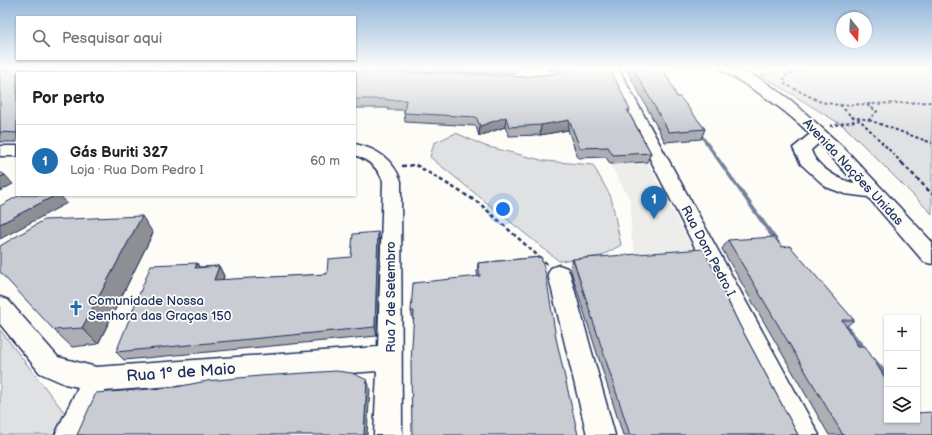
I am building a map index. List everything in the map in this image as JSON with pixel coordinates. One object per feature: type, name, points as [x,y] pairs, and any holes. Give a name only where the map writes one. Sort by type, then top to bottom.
[{"type":"street","name":"Rua Dom Pedro I","points":[[622,88],[805,435]]},
{"type":"street","name":"Avenida Nações Unidas","points":[[762,88],[773,95],[817,131],[932,256]]},
{"type":"street","points":[[817,131],[802,148],[803,155],[828,181],[842,188],[872,191]]},
{"type":"street","points":[[356,149],[369,154],[384,165]]},
{"type":"street","points":[[0,151],[16,151]]},
{"type":"street","name":"Rua 7 de Setembro","points":[[384,165],[392,181],[388,435]]},
{"type":"street","points":[[559,274],[601,435]]},
{"type":"street","name":"Rua 1º de Maio","points":[[0,307],[49,364],[56,369],[96,379],[390,358]]},
{"type":"street","points":[[69,435],[96,379]]},
{"type":"path","points":[[794,88],[821,102],[840,104],[932,102]]},
{"type":"path","points":[[840,104],[846,114],[860,120],[932,194]]},
{"type":"path","points":[[864,104],[877,111],[869,120]]},
{"type":"path","points":[[817,131],[860,120],[869,120],[932,143]]},
{"type":"path","points":[[384,165],[416,165],[440,178],[479,203],[559,274]]},
{"type":"shaded area","points":[[782,88],[932,88],[932,214],[845,127]]},
{"type":"shaded area","points":[[456,133],[485,146],[545,161],[593,165],[611,197],[621,245],[601,256],[559,261],[430,157],[434,143]]},
{"type":"shaded area","points":[[647,162],[698,259],[638,262],[631,237],[631,202],[610,164]]},
{"type":"shaded area","points":[[0,330],[68,417],[58,435],[0,435]]},
{"type":"building","points":[[0,88],[16,88],[16,133],[0,132]]},
{"type":"building","points":[[356,88],[620,88],[630,110],[627,110],[651,153],[613,155],[608,147],[580,148],[569,120],[541,125],[509,127],[506,117],[480,126],[476,117],[404,113],[406,100],[356,99]]},
{"type":"building","points":[[644,88],[673,88],[677,97],[680,97],[705,129],[669,132]]},
{"type":"building","points":[[0,172],[5,175],[0,177]]},
{"type":"building","points":[[18,196],[54,196],[0,224],[0,206]]},
{"type":"building","name":"Comunidade Nossa Senhora das Graças 150","points":[[142,216],[82,328],[54,330],[0,272],[0,246],[44,220]]},
{"type":"building","points":[[378,232],[375,327],[116,352],[151,265],[197,263],[195,268],[219,266],[214,280],[327,274],[328,259],[351,257],[353,234]]},
{"type":"building","points":[[774,237],[782,247],[790,246],[854,320],[842,320],[858,346],[865,346],[884,376],[884,423],[920,423],[920,413],[930,412],[932,415],[932,435],[843,435],[728,240]]},
{"type":"building","points":[[703,249],[723,287],[721,287],[739,324],[798,435],[630,435],[573,259]]},
{"type":"building","points":[[541,257],[546,275],[556,338],[578,435],[412,435],[411,362],[414,311],[411,311],[413,283],[480,276],[478,263]]},
{"type":"building","points":[[336,371],[352,373],[367,380],[364,435],[77,435],[96,393],[176,387],[207,381],[260,376]]},
{"type":"waterway","points":[[698,131],[777,242]]},
{"type":"waterway","points":[[844,325],[865,351]]},
{"type":"waterway","points":[[873,360],[884,373]]},
{"type":"place","name":"Gás Buriti 327","points":[[654,219]]},
{"type":"place","name":"Comunidade Nossa Senhora das Graças 150","points":[[76,308]]}]
